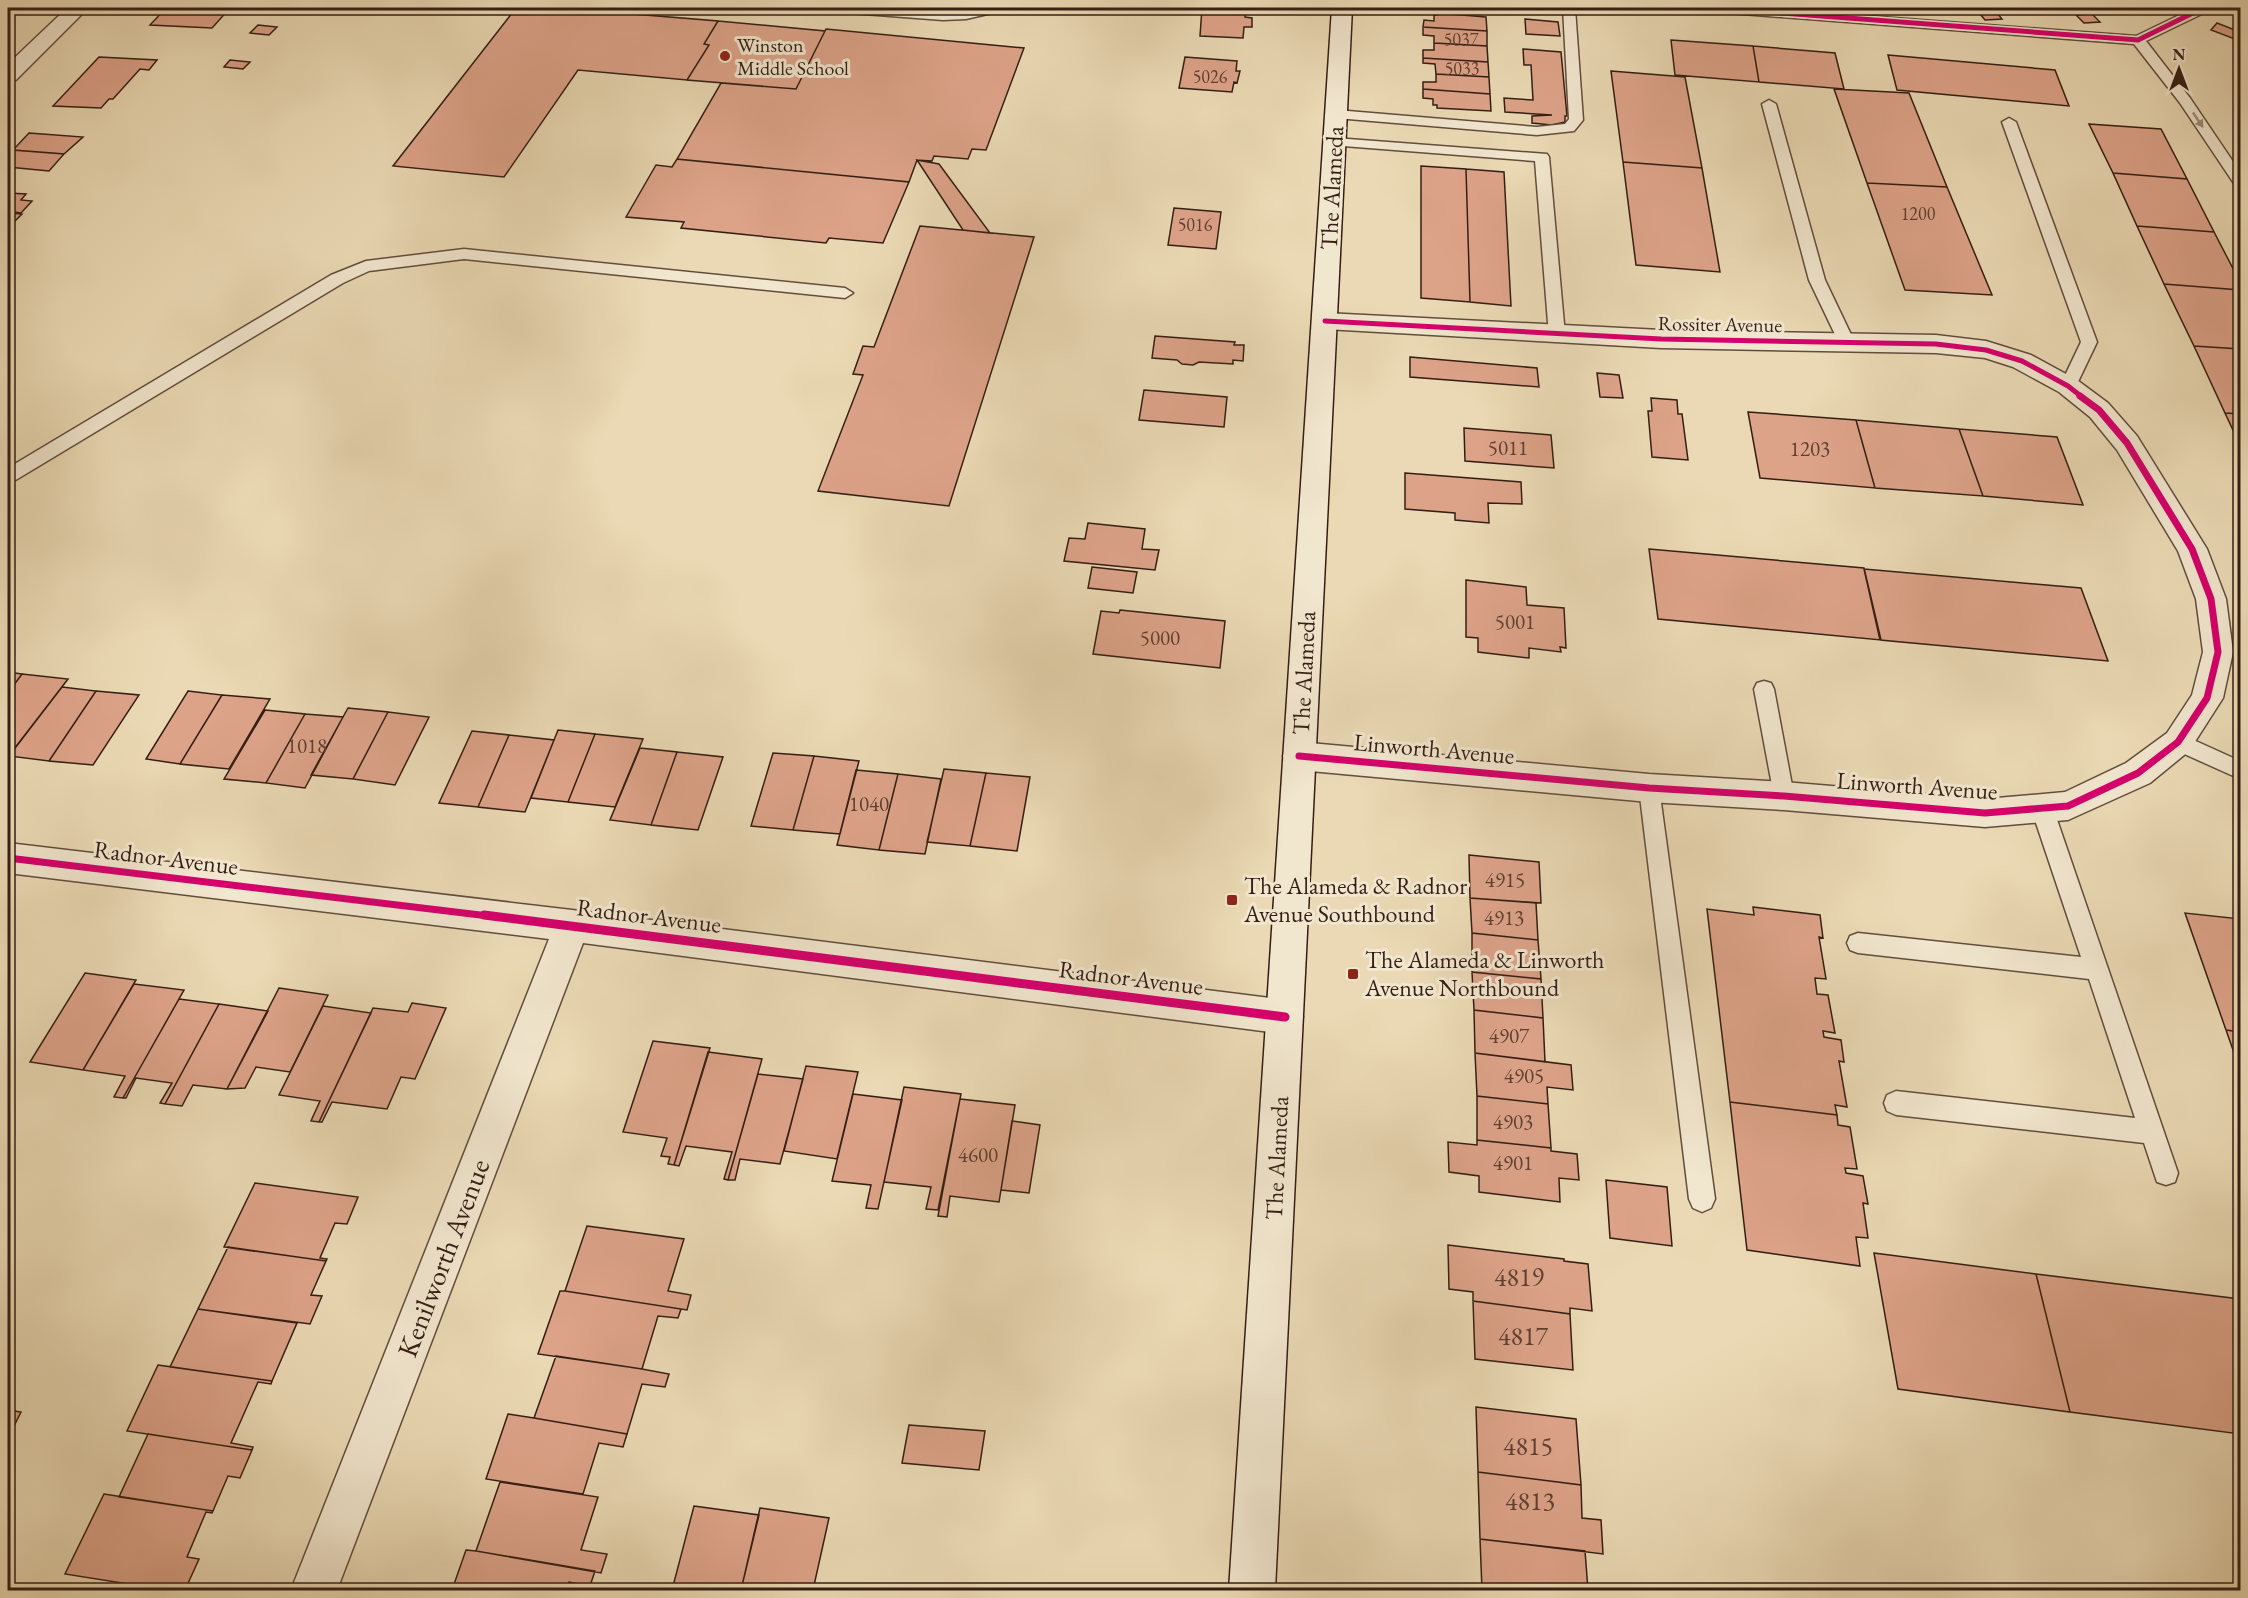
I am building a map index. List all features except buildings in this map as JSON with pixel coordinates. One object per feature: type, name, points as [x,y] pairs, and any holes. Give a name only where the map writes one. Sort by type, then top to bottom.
[{"type":"street","points":[[8,75],[78,8]]},
{"type":"street","name":"The Alameda","points":[[1252,1590],[1342,8]]},
{"type":"street","name":"Rossiter Avenue","points":[[1325,321],[1557,335],[1936,344],[1986,350],[2022,361],[2068,386],[2099,410]]},
{"type":"street","name":"Linworth Avenue","points":[[1299,756],[1649,788],[1785,796],[1985,813],[2068,806],[2138,773],[2178,742],[2207,698],[2218,652],[2211,599],[2192,549],[2127,443],[2099,410]]},
{"type":"street","name":"Radnor Avenue","points":[[8,858],[572,926],[1285,1017]]},
{"type":"street","name":"Kenilworth Avenue","points":[[314,1590],[572,926]]},
{"type":"lane","points":[[837,8],[943,16],[966,15],[996,8]]},
{"type":"lane","points":[[1336,128],[1553,131],[1569,128],[1576,120],[1569,8]]},
{"type":"lane","points":[[1716,8],[2138,40],[2203,8]]},
{"type":"lane","points":[[2138,40],[2185,101],[2241,182]]},
{"type":"lane","points":[[1769,104],[1816,280],[1847,343]]},
{"type":"lane","points":[[2009,122],[2089,342],[2068,386]]},
{"type":"lane","points":[[1336,128],[1542,157],[1557,335]]},
{"type":"lane","points":[[8,476],[337,279],[366,266],[464,254],[845,293]]},
{"type":"lane","points":[[1764,689],[1785,796]]},
{"type":"lane","points":[[2178,742],[2241,770]]},
{"type":"lane","points":[[1649,788],[1702,1199]]},
{"type":"lane","points":[[2042,808],[2166,1173]]},
{"type":"lane","points":[[1858,943],[2096,969]]},
{"type":"lane","points":[[1896,1103],[2152,1132]]},
{"type":"cycle path","points":[[1716,8],[2138,40],[2203,8]]},
{"type":"cycle path","points":[[1299,756],[1649,788],[1784,796],[1985,813],[2068,806],[2138,773],[2178,742],[2207,698],[2218,652],[2211,599],[2192,549],[2127,443],[2099,410],[2068,386],[2022,361],[1986,350],[1936,344],[1661,339],[1325,321]]},
{"type":"cycle path","points":[[8,858],[572,926],[1285,1017]]},
{"type":"place","name":"Winston Middle School","points":[[725,56]]},
{"type":"place","name":"The Alameda & Radnor Avenue Southbound","points":[[1232,900]]},
{"type":"place","name":"The Alameda & Linworth Avenue Northbound","points":[[1353,974]]}]
